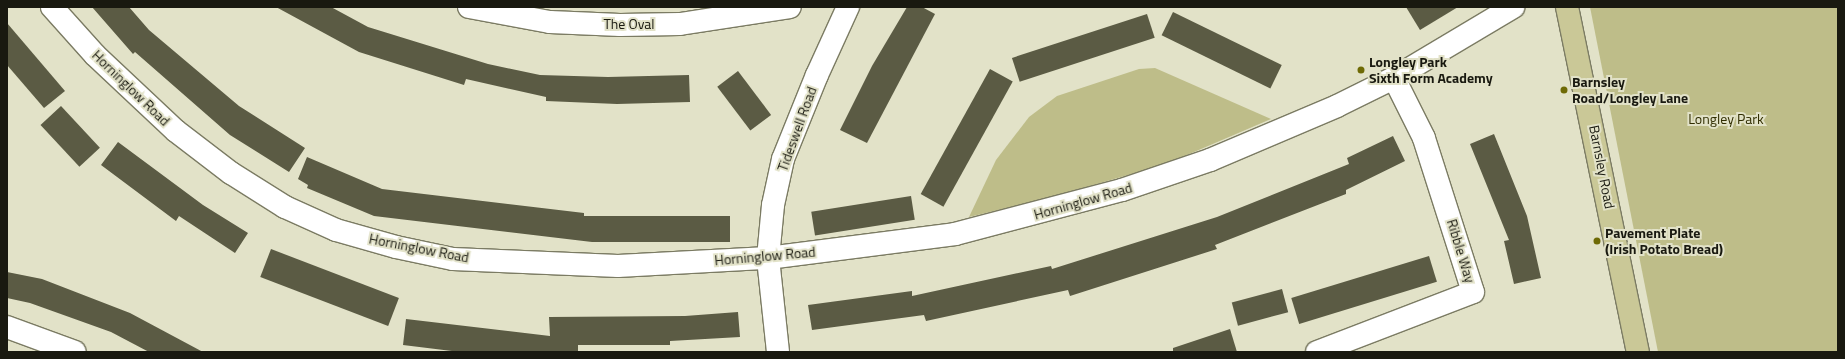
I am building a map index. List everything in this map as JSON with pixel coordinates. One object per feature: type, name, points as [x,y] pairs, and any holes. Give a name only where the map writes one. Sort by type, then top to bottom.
[{"type":"main road","name":"Barnsley Road","points":[[1567,7],[1638,352]]},
{"type":"street","name":"Horninglow Road","points":[[52,7],[95,55],[176,131],[231,172],[285,207],[336,230],[396,247],[454,259],[618,266],[768,258],[955,234],[1044,213],[1210,160],[1394,78],[1513,7]]},
{"type":"street","name":"The Oval","points":[[469,7],[550,22],[620,25],[680,24],[790,7]]},
{"type":"street","name":"Tideswell Road","points":[[778,352],[768,258],[773,206],[783,159],[848,7]]},
{"type":"street","name":"Ribble Way","points":[[1317,352],[1473,292],[1424,138],[1394,78]]},
{"type":"street","points":[[7,327],[75,352]]},
{"type":"green space","name":"Longley Park","points":[[1590,7],[1838,7],[1838,352],[1658,352]]},
{"type":"green space","points":[[1155,68],[1271,119],[1166,164],[1052,197],[969,217],[996,160],[1029,117],[1057,96],[1139,69]]},
{"type":"building","points":[[92,7],[129,7],[149,30],[239,106],[305,148],[289,172],[230,135],[135,52],[133,54]]},
{"type":"building","points":[[276,7],[331,7],[368,27],[488,64],[540,75],[608,77],[689,75],[690,102],[617,104],[546,101],[546,97],[466,79],[464,85],[359,52]]},
{"type":"building","points":[[907,7],[922,7],[935,14],[867,143],[840,130],[872,66]]},
{"type":"building","points":[[1406,7],[1458,7],[1420,30]]},
{"type":"building","points":[[1173,12],[1282,65],[1270,88],[1162,35]]},
{"type":"building","points":[[1147,14],[1155,38],[1020,82],[1012,58]]},
{"type":"building","points":[[7,23],[65,91],[44,108],[7,65]]},
{"type":"building","points":[[990,69],[1013,82],[943,207],[921,194]]},
{"type":"building","points":[[738,71],[771,115],[750,131],[717,87]]},
{"type":"building","points":[[61,106],[100,148],[79,167],[41,125]]},
{"type":"building","points":[[1494,134],[1527,216],[1541,278],[1514,284],[1504,241],[1509,240],[1470,144]]},
{"type":"building","points":[[1393,136],[1405,161],[1346,190],[1346,194],[1215,245],[1217,249],[1070,296],[1068,290],[926,321],[924,315],[812,330],[808,305],[912,291],[912,296],[1051,266],[1052,269],[1217,217],[1349,164],[1347,158]]},
{"type":"building","points":[[118,142],[203,205],[248,233],[235,253],[179,216],[176,221],[101,165]]},
{"type":"building","points":[[307,157],[382,189],[584,213],[584,216],[730,216],[730,242],[592,242],[374,216],[307,188],[308,185],[298,179]]},
{"type":"building","points":[[911,196],[915,220],[815,236],[811,212]]},
{"type":"building","points":[[271,249],[399,298],[388,326],[260,277]]},
{"type":"building","points":[[1429,256],[1437,282],[1299,324],[1291,298]]},
{"type":"building","points":[[7,272],[42,279],[130,313],[203,352],[149,352],[111,332],[30,303],[7,298]]},
{"type":"building","points":[[1282,289],[1288,312],[1238,326],[1232,302]]},
{"type":"building","points":[[738,312],[740,337],[670,341],[670,345],[578,345],[578,352],[460,352],[403,345],[406,319],[550,336],[549,317],[685,316]]},
{"type":"building","points":[[1230,329],[1237,352],[1173,352],[1173,348]]},
{"type":"place","name":"Longley Park Sixth Form Academy","points":[[1361,70]]},
{"type":"place","name":"Barnsley Road/Longley Lane","points":[[1564,90]]},
{"type":"place","name":"Pavement Plate (Irish Potato Bread)","points":[[1597,241]]}]
